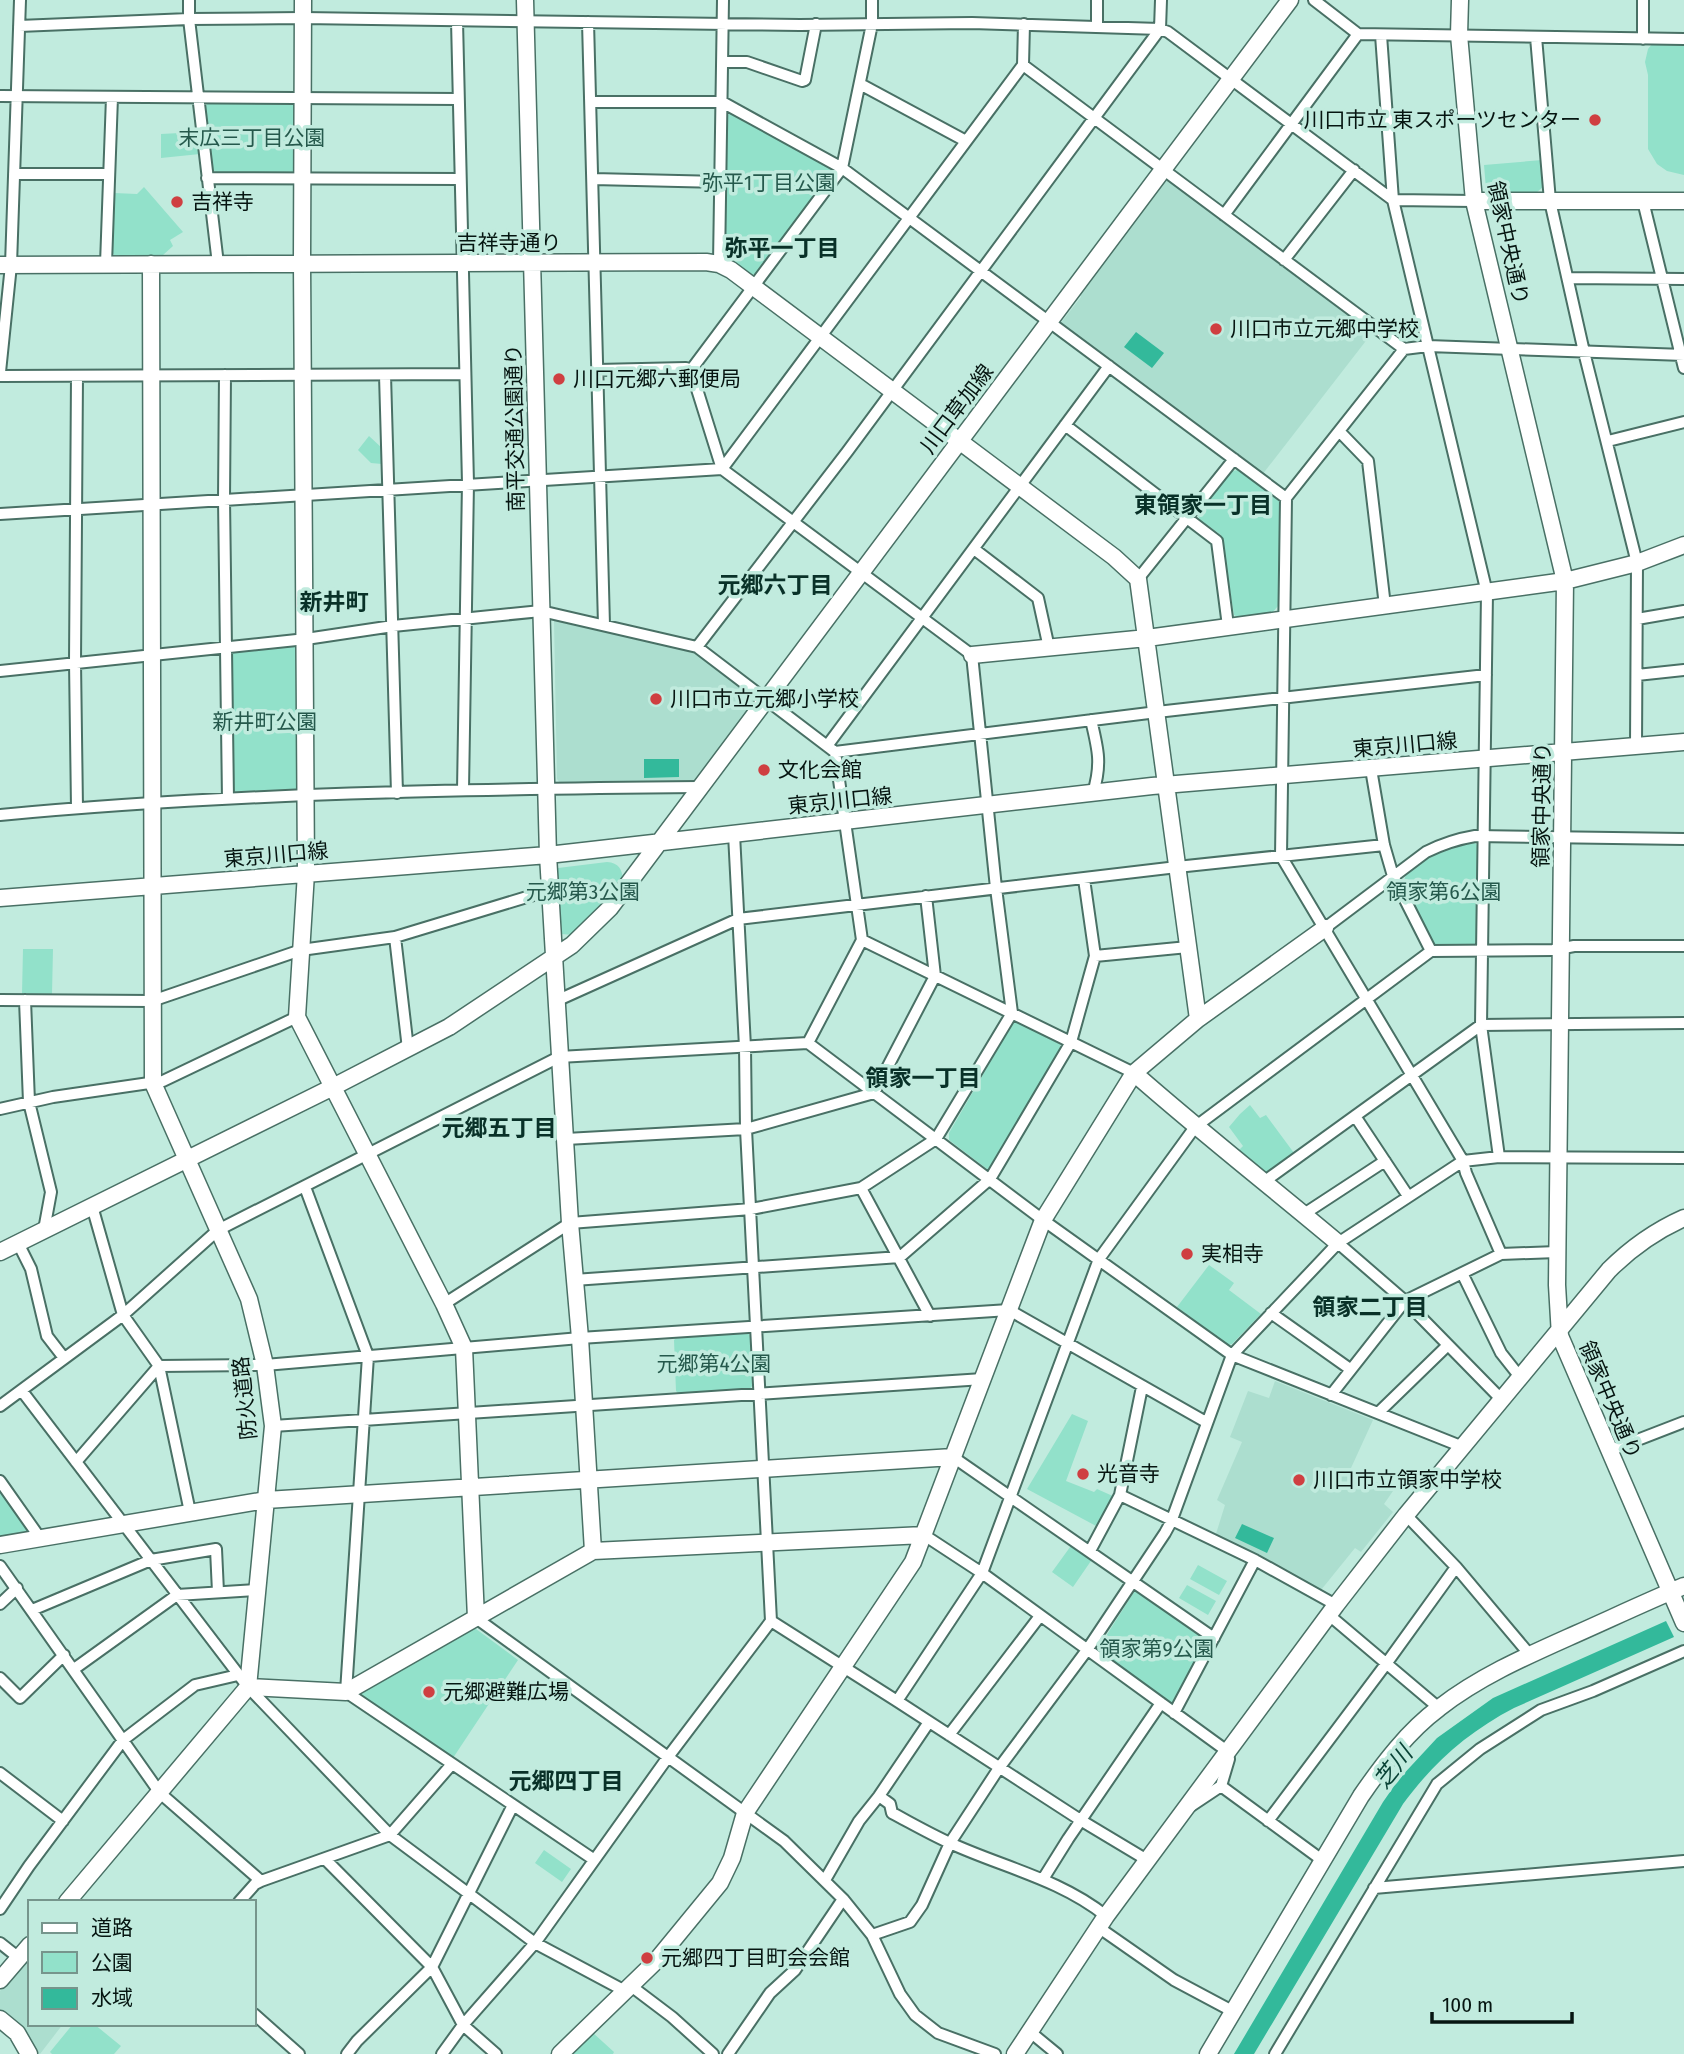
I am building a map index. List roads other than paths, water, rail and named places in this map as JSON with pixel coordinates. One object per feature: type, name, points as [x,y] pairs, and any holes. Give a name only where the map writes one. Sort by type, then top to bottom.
[{"type":"street","points":[[20,0],[14,174],[0,374],[464,374]]},
{"type":"street","points":[[189,0],[218,264]]},
{"type":"street","points":[[303,0],[306,873],[297,1017],[464,1348],[476,1618]]},
{"type":"street","name":"南平交通公園通り","points":[[525,0],[545,788],[559,1057],[593,1551]]},
{"type":"street","points":[[719,264],[723,0]]},
{"type":"street","points":[[691,370],[842,168],[872,24],[872,0]]},
{"type":"street","points":[[1097,0],[1097,27]]},
{"type":"street","points":[[698,647],[1160,29],[1161,0]]},
{"type":"street","name":"川口草加線","points":[[0,1252],[408,1049],[460,1020],[554,957],[597,923],[1290,0]]},
{"type":"street","points":[[1314,0],[1358,34],[1684,39]]},
{"type":"street","name":"領家中央通り","points":[[1460,0],[1459,35],[1474,201],[1565,581],[1557,1252],[1562,1343],[1609,1451],[1676,1592],[1684,1623]]},
{"type":"street","points":[[1643,0],[1643,39]]},
{"type":"street","points":[[19,26],[189,19],[303,18],[526,22],[1024,24],[1160,29],[1231,78],[1393,200],[1684,201]]},
{"type":"street","points":[[457,21],[468,483],[463,790]]},
{"type":"street","points":[[588,22],[604,625]]},
{"type":"street","points":[[722,62],[747,62],[802,81],[805,79],[816,24]]},
{"type":"street","points":[[0,514],[722,469],[964,140],[1023,65],[1024,24]]},
{"type":"street","points":[[1224,215],[1358,34]]},
{"type":"street","points":[[1381,35],[1393,200],[1487,593],[1481,1025],[1499,1157]]},
{"type":"street","points":[[1536,37],[1550,201],[1584,352],[1637,563],[1636,746]]},
{"type":"street","points":[[1023,65],[1404,349],[1428,346],[1682,355]]},
{"type":"street","points":[[860,84],[964,140]]},
{"type":"street","points":[[0,96],[458,99]]},
{"type":"street","points":[[106,264],[112,97]]},
{"type":"street","points":[[592,102],[722,102],[842,168],[1286,498]]},
{"type":"street","points":[[1284,260],[1354,170]]},
{"type":"street","points":[[14,174],[108,174]]},
{"type":"street","points":[[207,178],[460,179]]},
{"type":"street","points":[[593,179],[721,182]]},
{"type":"street","points":[[1643,201],[1684,368]]},
{"type":"street","name":"防火道路","points":[[151,264],[153,1083],[249,1299],[265,1365],[274,1426],[257,1590],[243,1681]]},
{"type":"street","name":"吉祥寺通り","points":[[6,265],[719,264],[732,270],[1114,557],[1138,579]]},
{"type":"street","points":[[1568,278],[1684,279]]},
{"type":"street","points":[[1404,349],[1286,498],[1280,856],[1463,1161],[1501,1254]]},
{"type":"street","points":[[831,749],[922,619],[1110,366]]},
{"type":"street","points":[[597,370],[691,370]]},
{"type":"street","points":[[691,370],[722,469],[972,655],[1147,638],[1565,581],[1637,563],[1684,545]]},
{"type":"street","points":[[225,375],[228,799]]},
{"type":"street","points":[[385,375],[397,793]]},
{"type":"street","points":[[77,376],[77,807]]},
{"type":"street","points":[[1608,440],[1684,422]]},
{"type":"street","points":[[1065,425],[1217,541],[1228,626]]},
{"type":"street","points":[[1339,431],[1368,461],[1385,606]]},
{"type":"street","points":[[1198,1019],[1138,579],[1234,459]]},
{"type":"street","points":[[974,549],[1038,598],[1049,648]]},
{"type":"street","points":[[0,671],[541,611],[698,647],[831,749],[847,822],[862,940],[808,1043]]},
{"type":"street","points":[[1637,620],[1684,611]]},
{"type":"street","points":[[444,1304],[570,1223],[751,1209],[861,1188],[936,1139],[1012,1013],[972,655]]},
{"type":"street","points":[[1637,675],[1684,670]]},
{"type":"street","points":[[831,749],[1486,675]]},
{"type":"street","points":[[1091,720],[1100,756],[1093,793]]},
{"type":"street","name":"東京川口線","points":[[0,898],[548,855],[1166,784],[1684,742]]},
{"type":"street","points":[[1371,769],[1384,845],[1393,876],[1431,951]]},
{"type":"street","points":[[0,815],[77,807],[228,799],[463,790],[700,787]]},
{"type":"street","points":[[442,2054],[463,2025],[535,1943],[593,1859],[771,1621],[755,1327],[734,834]]},
{"type":"street","points":[[560,2054],[667,1949],[720,1883],[732,1858],[745,1813],[913,1562],[1043,1220],[1134,1073],[1198,1019],[1441,844],[1461,838],[1484,837],[1684,839]]},
{"type":"street","points":[[556,1001],[738,919],[1384,845]]},
{"type":"street","points":[[574,1280],[900,1257],[990,1179],[1071,1042],[1095,956],[1084,879]]},
{"type":"street","points":[[0,1000],[152,1000],[301,950],[395,937],[551,890]]},
{"type":"street","points":[[566,1139],[746,1129],[874,1093],[935,976],[926,896]]},
{"type":"street","points":[[395,937],[408,1049]]},
{"type":"street","points":[[862,940],[1134,1073],[1405,1301],[1502,1400]]},
{"type":"street","points":[[897,1701],[982,1573],[1099,1259],[1195,1127],[1431,951],[1684,946]]},
{"type":"street","points":[[1095,956],[1188,947]]},
{"type":"street","points":[[25,1000],[29,1102],[51,1192],[44,1230]]},
{"type":"street","points":[[0,1109],[163,1081],[297,1017]]},
{"type":"street","points":[[1265,1181],[1481,1025],[1684,1023]]},
{"type":"street","points":[[0,1406],[123,1315],[218,1230],[559,1057],[808,1043],[1043,1220],[1232,1355],[1463,1447]]},
{"type":"street","points":[[1354,1116],[1408,1196]]},
{"type":"street","points":[[872,1935],[910,1922],[922,1905],[950,1843],[999,1768],[1135,1581],[1171,1521],[1232,1355],[1338,1243],[1463,1161],[1499,1157],[1684,1158]]},
{"type":"street","points":[[1304,1214],[1385,1161]]},
{"type":"street","points":[[305,1187],[368,1356],[346,1692]]},
{"type":"street","points":[[861,1188],[930,1316]]},
{"type":"street","points":[[92,1206],[123,1315],[159,1366],[190,1512]]},
{"type":"street","points":[[1014,2054],[1147,1860],[1406,1516],[1618,1261],[1663,1228],[1684,1218]]},
{"type":"street","points":[[18,1243],[31,1269],[47,1336],[65,1358]]},
{"type":"street","points":[[1331,1395],[1405,1301],[1501,1254],[1557,1252]]},
{"type":"street","points":[[1462,1273],[1501,1353],[1520,1377]]},
{"type":"street","points":[[76,1462],[159,1366],[265,1365],[580,1338],[1009,1310],[1206,1422]]},
{"type":"street","points":[[1271,1313],[1350,1369]]},
{"type":"street","points":[[1378,1413],[1448,1345]]},
{"type":"street","points":[[274,1426],[982,1379]]},
{"type":"street","points":[[1090,1551],[1120,1495],[1142,1387]]},
{"type":"street","points":[[22,1391],[243,1681],[390,1835],[535,1943],[628,1989],[672,2017],[713,2054]]},
{"type":"street","points":[[1609,1451],[1684,1422]]},
{"type":"street","points":[[0,1545],[266,1500],[953,1457],[1214,1638]]},
{"type":"street","points":[[0,1481],[40,1538]]},
{"type":"street","points":[[1120,1495],[1255,1560],[1333,1610],[1387,1664],[1439,1708]]},
{"type":"street","points":[[1406,1516],[1456,1567],[1530,1655]]},
{"type":"street","points":[[346,1692],[593,1551],[924,1535],[982,1573],[1227,1751],[1229,1759],[1220,1786],[1192,1806],[1186,1807]]},
{"type":"street","points":[[32,1610],[151,1560],[216,1549],[218,1592]]},
{"type":"street","points":[[1174,1713],[1255,1560]]},
{"type":"street","points":[[0,1566],[160,1793],[261,1881]]},
{"type":"street","points":[[1268,1821],[1387,1664],[1456,1567]]},
{"type":"street","points":[[0,1604],[17,1588]]},
{"type":"street","points":[[74,1669],[177,1595],[257,1590]]},
{"type":"street","points":[[1208,2054],[1374,1777],[1406,1739],[1439,1708],[1483,1679],[1530,1655],[1676,1592]]},
{"type":"street","points":[[949,1735],[1040,1616]]},
{"type":"street","points":[[476,1618],[783,1841],[843,1899],[872,1935],[900,1994],[915,2015],[938,2033],[995,2054]]},
{"type":"street","points":[[771,1621],[1147,1860]]},
{"type":"street","points":[[1275,2054],[1437,1784],[1458,1764],[1541,1710],[1684,1651]]},
{"type":"street","points":[[0,1678],[20,1698],[64,1655]]},
{"type":"street","points":[[69,1900],[160,1793],[243,1681]]},
{"type":"street","points":[[0,1909],[123,1740],[195,1685],[243,1681],[346,1692],[593,1859]]},
{"type":"street","points":[[1043,1879],[1161,1703]]},
{"type":"street","points":[[825,1881],[859,1821],[929,1722]]},
{"type":"street","points":[[241,1900],[261,1881],[390,1835],[452,1764]]},
{"type":"street","points":[[0,1773],[63,1821]]},
{"type":"street","points":[[1220,1786],[1322,1860]]},
{"type":"street","points":[[879,1796],[890,1804],[892,1813],[950,1843],[1043,1879],[1090,1904],[1102,1922],[1174,1980],[1234,2012]]},
{"type":"street","points":[[347,2054],[432,1967],[513,1805]]},
{"type":"street","points":[[325,1859],[432,1967],[463,2025],[496,2054]]},
{"type":"street","points":[[1374,1888],[1684,1861]]},
{"type":"street","points":[[728,2054],[770,1993],[795,1970],[843,1899]]},
{"type":"street","points":[[0,1943],[19,1958]]},
{"type":"street","points":[[0,1980],[28,1947]]},
{"type":"street","points":[[256,2016],[299,2054]]},
{"type":"street","points":[[0,2019],[17,2033],[29,2054]]},
{"type":"street","points":[[1029,2031],[1057,2054]]},
{"type":"street","points":[[1285,2036],[1287,2054]]},
{"type":"water","points":[[1136,332],[1164,353],[1152,368],[1124,347]]},
{"type":"water","points":[[644,759],[679,759],[679,777],[644,778]]},
{"type":"water","points":[[1242,1524],[1274,1538],[1267,1553],[1235,1538]]},
{"type":"water","points":[[1666,1621],[1674,1637],[1497,1717],[1439,1762],[1403,1804],[1254,2054],[1234,2054],[1383,1802],[1399,1779],[1437,1738],[1493,1698]]},
{"type":"place","name":"川口市立 東スポーツセンター","points":[[1595,120]]},
{"type":"place","name":"吉祥寺","points":[[177,202]]},
{"type":"place","name":"川口市立元郷中学校","points":[[1216,329]]},
{"type":"place","name":"川口元郷六郵便局","points":[[559,379]]},
{"type":"place","name":"川口市立元郷小学校","points":[[656,699]]},
{"type":"place","name":"文化会館","points":[[764,770]]},
{"type":"place","name":"実相寺","points":[[1187,1254]]},
{"type":"place","name":"光音寺","points":[[1083,1474]]},
{"type":"place","name":"川口市立領家中学校","points":[[1299,1480]]},
{"type":"place","name":"元郷避難広場","points":[[429,1692]]},
{"type":"place","name":"元郷四丁目町会会館","points":[[647,1958]]},
{"type":"district","name":"弥平一丁目","points":[[782,248]]},
{"type":"district","name":"東領家一丁目","points":[[1203,505]]},
{"type":"district","name":"元郷六丁目","points":[[775,585]]},
{"type":"district","name":"新井町","points":[[334,602]]},
{"type":"district","name":"領家一丁目","points":[[923,1078]]},
{"type":"district","name":"元郷五丁目","points":[[499,1128]]},
{"type":"district","name":"領家二丁目","points":[[1370,1307]]},
{"type":"district","name":"元郷四丁目","points":[[566,1781]]},
{"type":"park label","name":"末広三丁目公園","points":[[252,138]]},
{"type":"park label","name":"弥平1丁目公園","points":[[769,183]]},
{"type":"park label","name":"新井町公園","points":[[265,722]]},
{"type":"park label","name":"元郷第3公園","points":[[583,892]]},
{"type":"park label","name":"領家第6公園","points":[[1444,892]]},
{"type":"park label","name":"元郷第4公園","points":[[714,1364]]},
{"type":"park label","name":"領家第9公園","points":[[1157,1649]]},
{"type":"water label","name":"芝川","points":[[1393,1767]]}]
